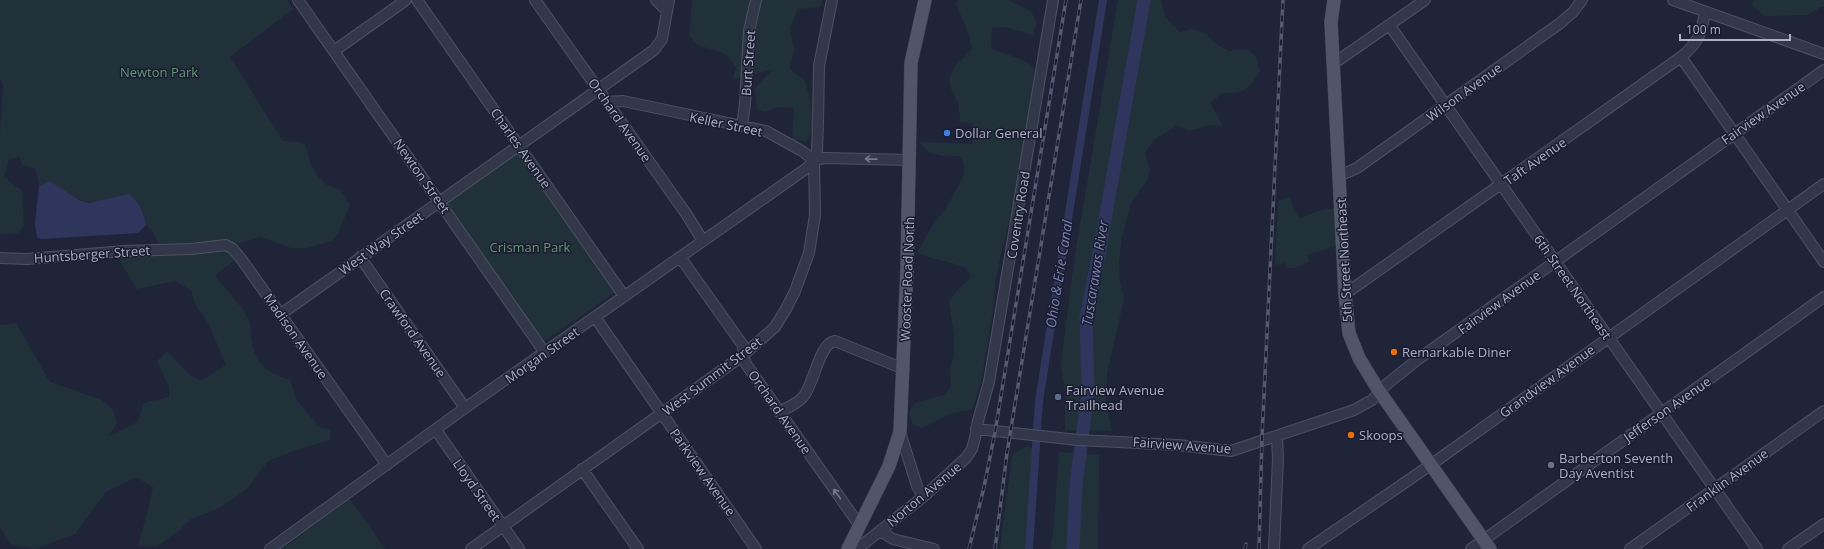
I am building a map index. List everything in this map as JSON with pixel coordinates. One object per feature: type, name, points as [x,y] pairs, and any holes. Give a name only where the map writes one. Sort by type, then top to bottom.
[{"type":"main road","name":"Wooster Road North","points":[[848,549],[889,466],[900,432],[904,369],[910,160],[911,63],[925,0]]},
{"type":"main road","name":"5th Street Northeast","points":[[1334,0],[1331,22],[1345,294],[1347,318],[1354,347],[1379,391],[1432,464],[1487,544]]},
{"type":"street","name":"Newton Street","points":[[298,0],[545,353]]},
{"type":"street","points":[[334,50],[406,0]]},
{"type":"street","name":"Charles Avenue","points":[[417,0],[624,296]]},
{"type":"street","name":"Orchard Avenue","points":[[535,0],[704,241]]},
{"type":"street","points":[[656,0],[666,10]]},
{"type":"street","name":"West Way Street","points":[[281,314],[519,146],[659,44],[668,0]]},
{"type":"street","name":"Burt Street","points":[[742,126],[745,104],[749,31],[756,0]]},
{"type":"street","name":"West Summit Street","points":[[471,549],[742,356],[774,327],[795,291],[809,253],[813,228],[816,181],[814,160],[817,151],[820,53],[832,0]]},
{"type":"street","name":"Coventry Road","points":[[976,429],[989,382],[1053,0]]},
{"type":"street","points":[[1333,64],[1390,26],[1425,0]]},
{"type":"street","name":"Wilson Avenue","points":[[1339,176],[1357,168],[1559,24],[1573,12],[1582,0]]},
{"type":"street","points":[[1673,0],[1705,13],[1824,54]]},
{"type":"street","name":"Taft Avenue","points":[[1345,294],[1681,57],[1691,49],[1699,38],[1705,13]]},
{"type":"street","name":"6th Street Northeast","points":[[1390,26],[1757,549]]},
{"type":"street","points":[[1681,57],[1824,262]]},
{"type":"street","name":"Fairview Avenue","points":[[976,429],[1018,435],[1046,436],[1078,440],[1178,445],[1231,451],[1277,437],[1354,410],[1372,400],[1379,391],[1417,360],[1824,70]]},
{"type":"street","name":"Keller Street","points":[[607,102],[623,101],[766,131],[802,151],[814,160]]},
{"type":"street","points":[[814,160],[825,158],[910,160]]},
{"type":"street","name":"Morgan Street","points":[[270,549],[465,408],[807,168],[814,160]]},
{"type":"street","name":"Grandview Avenue","points":[[1308,549],[1432,464],[1824,184]]},
{"type":"street","name":"Madison Avenue","points":[[184,250],[230,246],[281,314],[387,465]]},
{"type":"street","name":"Huntsberger Street","points":[[0,258],[27,259],[125,251],[184,250]]},
{"type":"street","name":"Crawford Avenue","points":[[360,257],[465,408]]},
{"type":"street","name":"Orchard Avenue","points":[[680,257],[742,344],[744,349],[742,356],[779,412],[860,526]]},
{"type":"street","name":"Jefferson Avenue","points":[[1471,549],[1487,544],[1661,412],[1824,297]]},
{"type":"street","name":"Parkview Avenue","points":[[595,317],[756,549]]},
{"type":"street","points":[[779,412],[804,396],[824,349],[832,341],[835,340],[904,369]]},
{"type":"street","name":"Franklin Avenue","points":[[1630,549],[1824,410]]},
{"type":"street","name":"Norton Avenue","points":[[857,549],[923,497],[966,458],[972,449],[976,429]]},
{"type":"street","name":"Lloyd Street","points":[[436,430],[519,549]]},
{"type":"street","points":[[900,432],[917,486],[923,497]]},
{"type":"street","points":[[1274,549],[1278,459],[1277,437]]},
{"type":"street","points":[[582,469],[638,549]]},
{"type":"street","points":[[1788,549],[1824,524]]},
{"type":"street","points":[[880,531],[894,539],[934,549]]},
{"type":"green space","name":"Newton Park","points":[[0,0],[287,0],[293,9],[230,57],[283,141],[305,144],[311,165],[318,176],[327,185],[339,189],[350,205],[338,234],[332,241],[307,248],[291,248],[260,237],[230,246],[239,257],[215,275],[247,317],[250,323],[254,350],[260,363],[270,371],[290,380],[297,400],[319,427],[331,430],[330,440],[296,450],[268,461],[248,488],[221,507],[189,520],[177,532],[157,546],[138,546],[153,487],[136,477],[106,492],[75,534],[35,549],[10,544],[0,527],[0,325],[16,323],[50,382],[102,400],[113,410],[117,423],[109,436],[137,422],[144,403],[169,397],[169,387],[157,361],[167,351],[189,374],[201,381],[226,365],[208,323],[195,304],[191,290],[175,281],[137,289],[121,263],[118,252],[161,249],[152,230],[146,225],[146,220],[123,195],[100,202],[91,202],[84,201],[69,194],[50,181],[39,186],[36,169],[22,165],[19,156],[9,160],[4,176],[13,185],[22,190],[24,226],[18,233],[0,234],[0,134],[3,84],[0,78]]},
{"type":"green space","points":[[692,0],[823,0],[820,7],[798,9],[790,28],[794,49],[790,69],[805,81],[810,99],[814,129],[806,141],[792,140],[794,108],[779,107],[765,112],[757,109],[755,88],[772,70],[733,79],[736,68],[729,57],[721,52],[697,45],[689,35]]},
{"type":"green space","points":[[958,0],[1008,0],[1030,10],[1037,22],[1033,35],[1005,27],[992,28],[991,49],[1020,59],[1035,69],[1015,194],[996,277],[993,310],[981,382],[972,410],[961,411],[948,415],[923,428],[912,424],[909,412],[915,403],[944,395],[951,386],[950,370],[954,356],[954,334],[949,302],[955,293],[971,277],[966,268],[917,253],[931,228],[948,205],[964,175],[964,163],[959,156],[937,155],[927,151],[920,142],[972,144],[973,123],[960,122],[958,102],[952,92],[949,80],[954,67],[972,49],[969,35],[956,4]]},
{"type":"green space","points":[[1118,0],[1161,0],[1165,16],[1179,32],[1192,29],[1207,34],[1214,43],[1229,51],[1247,49],[1256,57],[1260,72],[1252,83],[1244,90],[1235,93],[1222,93],[1210,103],[1223,126],[1211,125],[1189,131],[1176,126],[1155,139],[1145,153],[1150,170],[1147,181],[1131,202],[1122,237],[1119,262],[1120,282],[1124,299],[1107,373],[1106,402],[1112,431],[1065,430],[1065,389],[1061,368],[1063,348],[1075,255]]},
{"type":"green space","points":[[1754,0],[1824,0],[1824,7],[1821,7],[1807,15],[1765,16],[1752,6]]},
{"type":"green space","name":"Crisman Park","points":[[517,153],[614,293],[543,342],[446,202]]},
{"type":"green space","points":[[1291,198],[1294,210],[1301,218],[1319,211],[1335,208],[1339,242],[1335,246],[1308,255],[1309,262],[1295,268],[1288,268],[1285,263],[1275,265],[1278,201]]},
{"type":"green space","points":[[1027,446],[1036,449],[1028,549],[1000,549],[1012,455]]},
{"type":"green space","points":[[1059,452],[1099,455],[1098,549],[1050,549],[1053,533]]},
{"type":"green space","points":[[350,499],[385,549],[282,549]]},
{"type":"water","points":[[50,181],[79,200],[90,203],[129,194],[140,208],[146,225],[138,233],[41,239],[37,237],[35,224],[39,186]]},
{"type":"waterway","name":"Ohio & Erie Canal","points":[[1029,549],[1039,401],[1103,0]]},
{"type":"waterway","name":"Tuscarawas River","points":[[1073,549],[1076,484],[1088,392],[1086,318],[1100,248],[1144,0]]},
{"type":"railway","points":[[969,549],[995,432],[1066,0]]},
{"type":"railway","points":[[995,549],[1007,453],[1081,0]]},
{"type":"railway","points":[[1259,549],[1262,437],[1283,0]]},
{"type":"railway","points":[[1245,549],[1246,544]]},
{"type":"place","name":"Dollar General","points":[[947,133]]},
{"type":"place","name":"Remarkable Diner","points":[[1394,352]]},
{"type":"place","name":"Fairview Avenue Trailhead","points":[[1058,397]]},
{"type":"place","name":"Skoops","points":[[1351,435]]},
{"type":"place","name":"Barberton Seventh Day Aventist","points":[[1551,465]]}]
